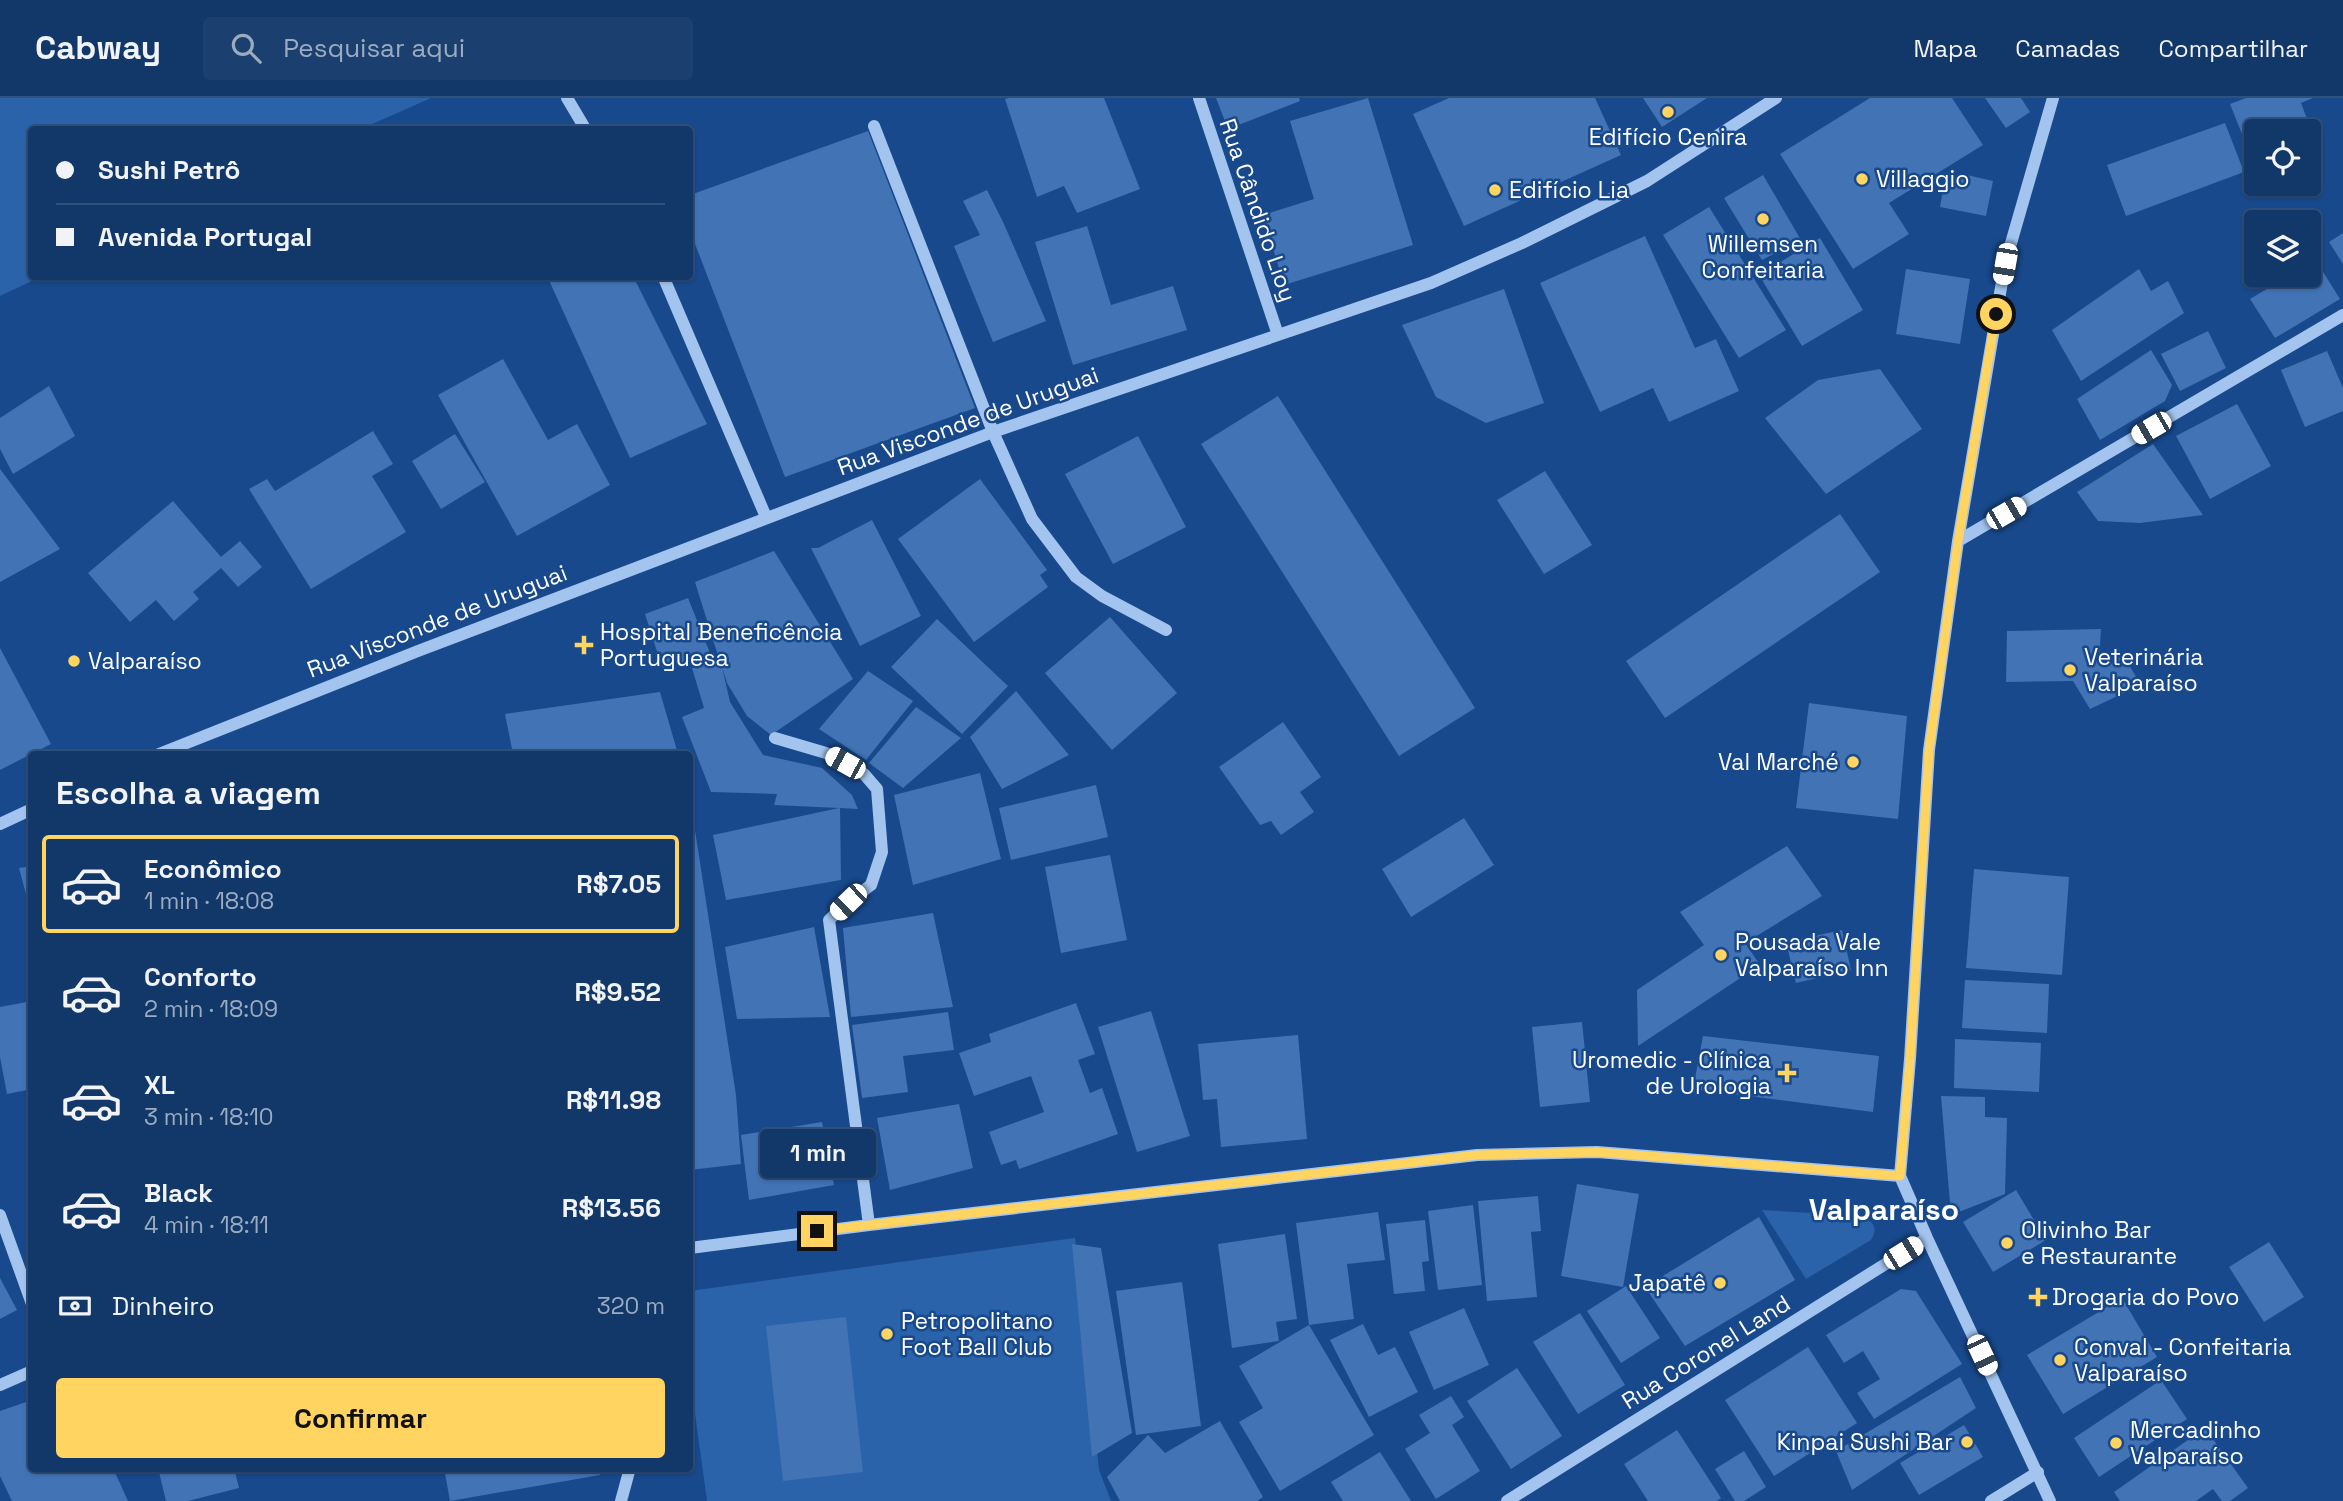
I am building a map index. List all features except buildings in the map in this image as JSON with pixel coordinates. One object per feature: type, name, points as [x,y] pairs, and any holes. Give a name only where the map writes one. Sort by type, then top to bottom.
[{"type":"street","points":[[567,98],[584,126]]},
{"type":"street","name":"Rua Cândido Lioy","points":[[1199,98],[1278,335]]},
{"type":"street","name":"Rua Visconde de Uruguai","points":[[166,751],[766,517],[993,432],[1430,284],[1647,181],[1776,98]]},
{"type":"street","points":[[2050,1501],[1900,1176],[1929,750],[1958,541],[2005,264],[2053,98]]},
{"type":"street","points":[[874,126],[979,398],[1032,519],[1076,577],[1102,596],[1166,630]]},
{"type":"street","points":[[665,280],[766,517]]},
{"type":"street","points":[[1958,541],[2343,315]]},
{"type":"street","points":[[775,738],[827,753],[864,774],[877,789],[881,852],[871,885],[829,920],[869,1225]]},
{"type":"street","points":[[0,824],[28,811]]},
{"type":"street","points":[[693,1248],[1477,1155],[1597,1152],[1900,1176]]},
{"type":"street","points":[[0,1215],[28,1293]]},
{"type":"street","name":"Rua Coronel Land","points":[[1507,1501],[1927,1238]]},
{"type":"street","points":[[0,1385],[28,1373]]},
{"type":"street","points":[[621,1501],[628,1472]]},
{"type":"street","points":[[1991,1501],[2038,1472]]},
{"type":"shaded area","points":[[0,98],[431,98],[368,126],[28,126],[28,280],[34,280],[0,296]]},
{"type":"shaded area","points":[[1762,1210],[1860,1216],[1871,1222],[1874,1231],[1871,1240],[1806,1279]]},
{"type":"shaded area","name":"Petropolitano Foot Ball Club","points":[[1075,1238],[1099,1470],[1111,1501],[707,1501],[693,1399],[693,1291]]},
{"type":"place","name":"Edifício Cenira","points":[[1668,112]]},
{"type":"place","name":"Villaggio","points":[[1862,179]]},
{"type":"place","name":"Edifício Lia","points":[[1495,190]]},
{"type":"place","name":"Willemsen Confeitaria","points":[[1763,219]]},
{"type":"place","name":"Hospital Beneficência Portuguesa","points":[[584,645]]},
{"type":"place","name":"Valparaíso","points":[[74,661]]},
{"type":"place","name":"Veterinária Valparaíso","points":[[2070,670]]},
{"type":"place","name":"Val Marché","points":[[1853,762]]},
{"type":"place","name":"Pousada Vale Valparaíso Inn","points":[[1721,955]]},
{"type":"place","name":"Uromedic - Clínica de Urologia","points":[[1787,1073]]},
{"type":"place","name":"Olivinho Bar e Restaurante","points":[[2007,1243]]},
{"type":"place","name":"Japatê","points":[[1720,1283]]},
{"type":"place","name":"Drogaria do Povo","points":[[2038,1297]]},
{"type":"place","name":"Petropolitano Foot Ball Club","points":[[887,1334]]},
{"type":"place","name":"Conval - Confeitaria Valparaíso","points":[[2060,1360]]},
{"type":"place","name":"Kinpai Sushi Bar","points":[[1967,1442]]},
{"type":"place","name":"Mercadinho Valparaíso","points":[[2116,1443]]},
{"type":"district","name":"Valparaíso","points":[[1884,1209]]},
{"type":"route","points":[[817,1231],[1477,1155],[1597,1152],[1900,1176],[1929,750],[1958,541],[1996,314]]}]
